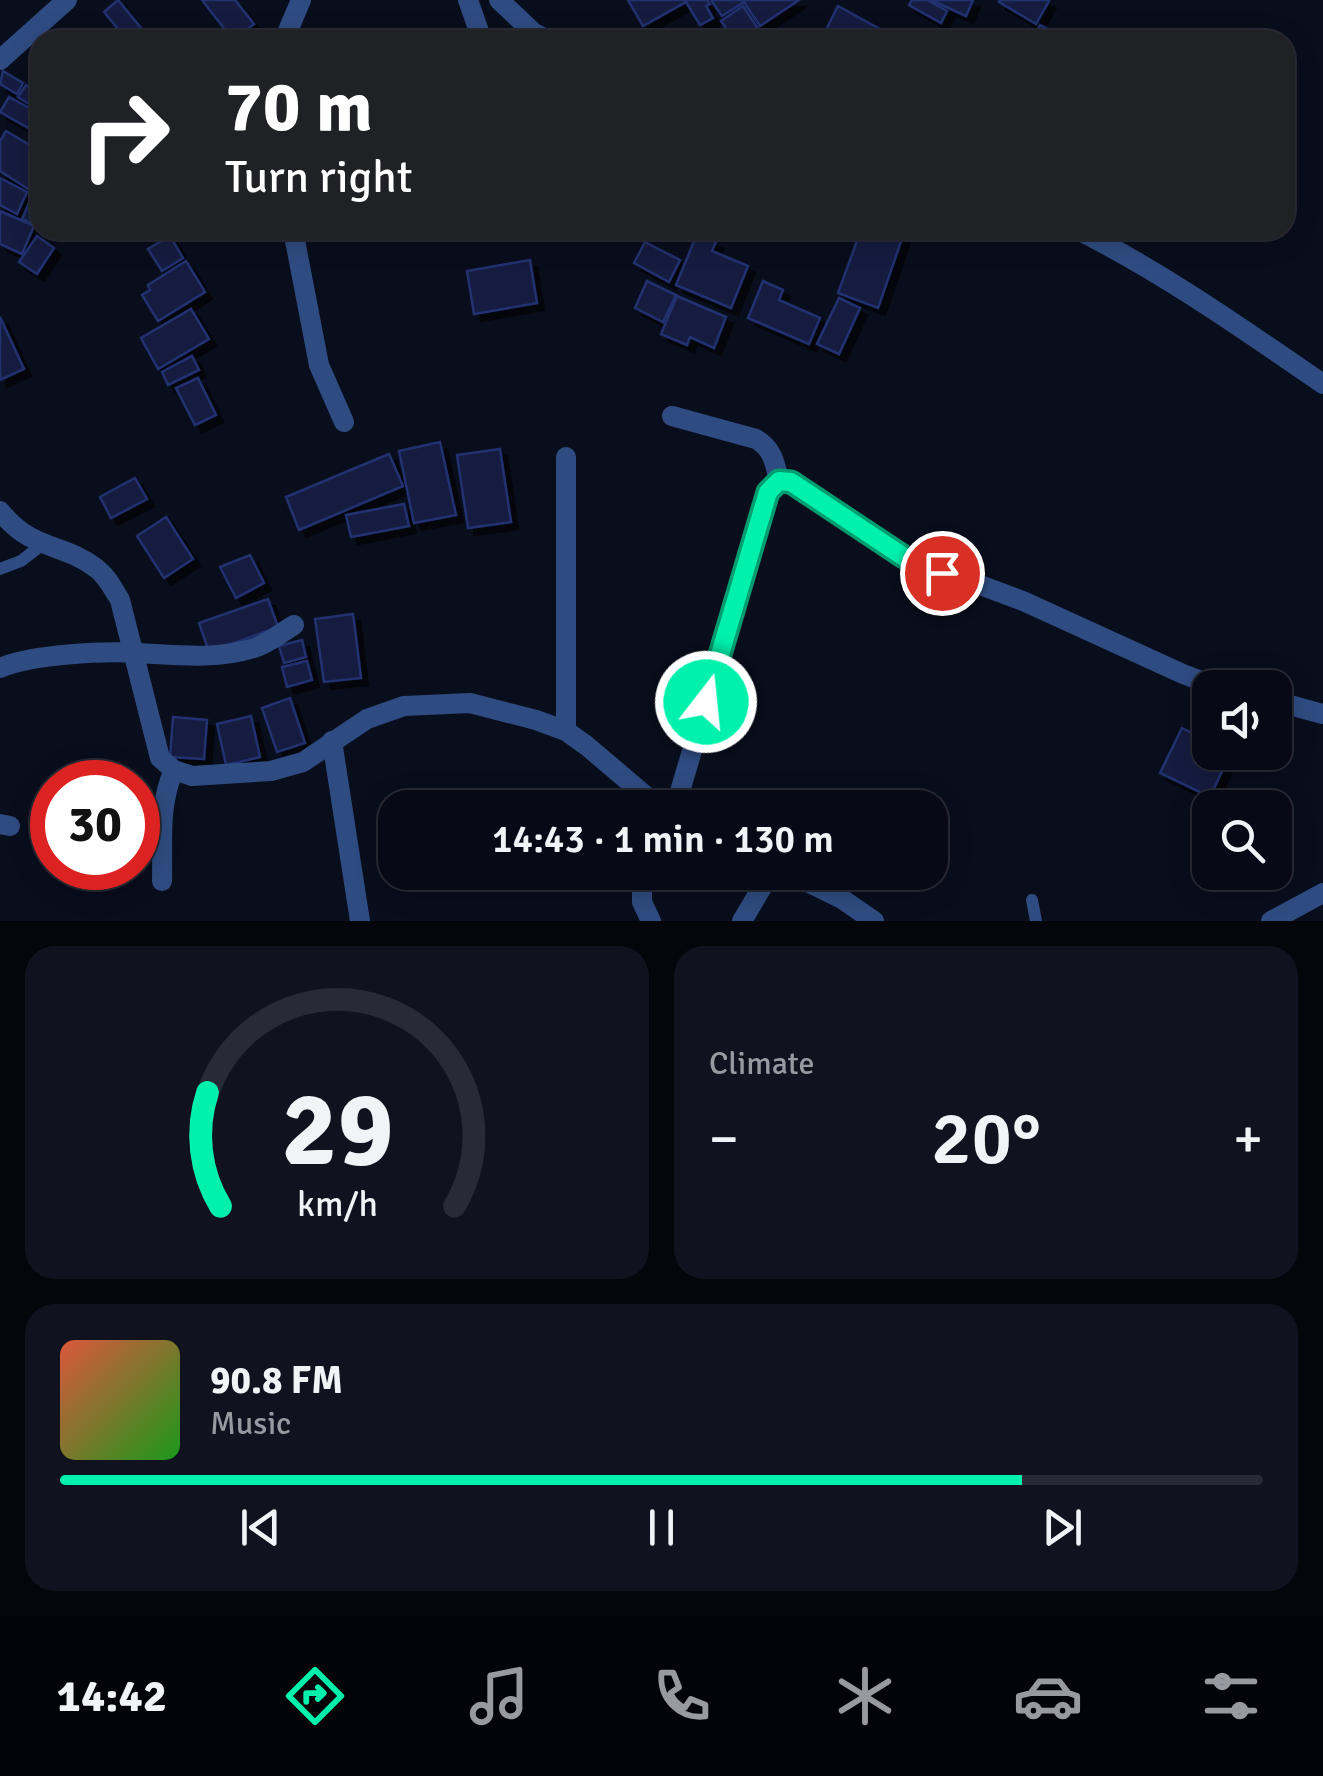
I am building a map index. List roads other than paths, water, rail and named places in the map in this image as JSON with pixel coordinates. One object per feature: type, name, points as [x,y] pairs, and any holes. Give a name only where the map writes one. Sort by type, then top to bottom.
[{"type":"street","points":[[33,30],[66,0]]},
{"type":"street","points":[[288,30],[302,0]]},
{"type":"street","points":[[468,0],[478,30]]},
{"type":"street","points":[[499,0],[531,30]]},
{"type":"street","points":[[0,60],[30,33]]},
{"type":"street","points":[[294,240],[319,365],[344,422]]},
{"type":"street","points":[[1097,240],[1196,296],[1323,384]]},
{"type":"street","points":[[672,416],[766,445],[779,481]]},
{"type":"street","points":[[566,457],[566,732]]},
{"type":"street","points":[[668,790],[768,492],[779,481],[791,482],[904,557],[1023,601],[1192,678]]},
{"type":"street","points":[[0,511],[24,536],[94,566],[109,581],[120,600],[160,758],[174,770],[192,776],[271,771],[303,762],[366,719],[404,706],[470,703],[566,732],[641,790]]},
{"type":"street","points":[[0,668],[38,658],[133,652],[184,657],[223,654],[257,648],[294,625]]},
{"type":"street","points":[[1292,706],[1323,714]]},
{"type":"street","points":[[332,741],[360,921]]},
{"type":"street","points":[[162,881],[165,790],[174,770]]},
{"type":"street","points":[[642,890],[642,902],[651,921]]},
{"type":"street","points":[[742,921],[760,890]]},
{"type":"street","points":[[823,890],[874,921]]},
{"type":"street","points":[[1270,921],[1323,893]]},
{"type":"lane","points":[[0,569],[43,544]]},
{"type":"lane","points":[[1032,900],[1036,921]]}]
